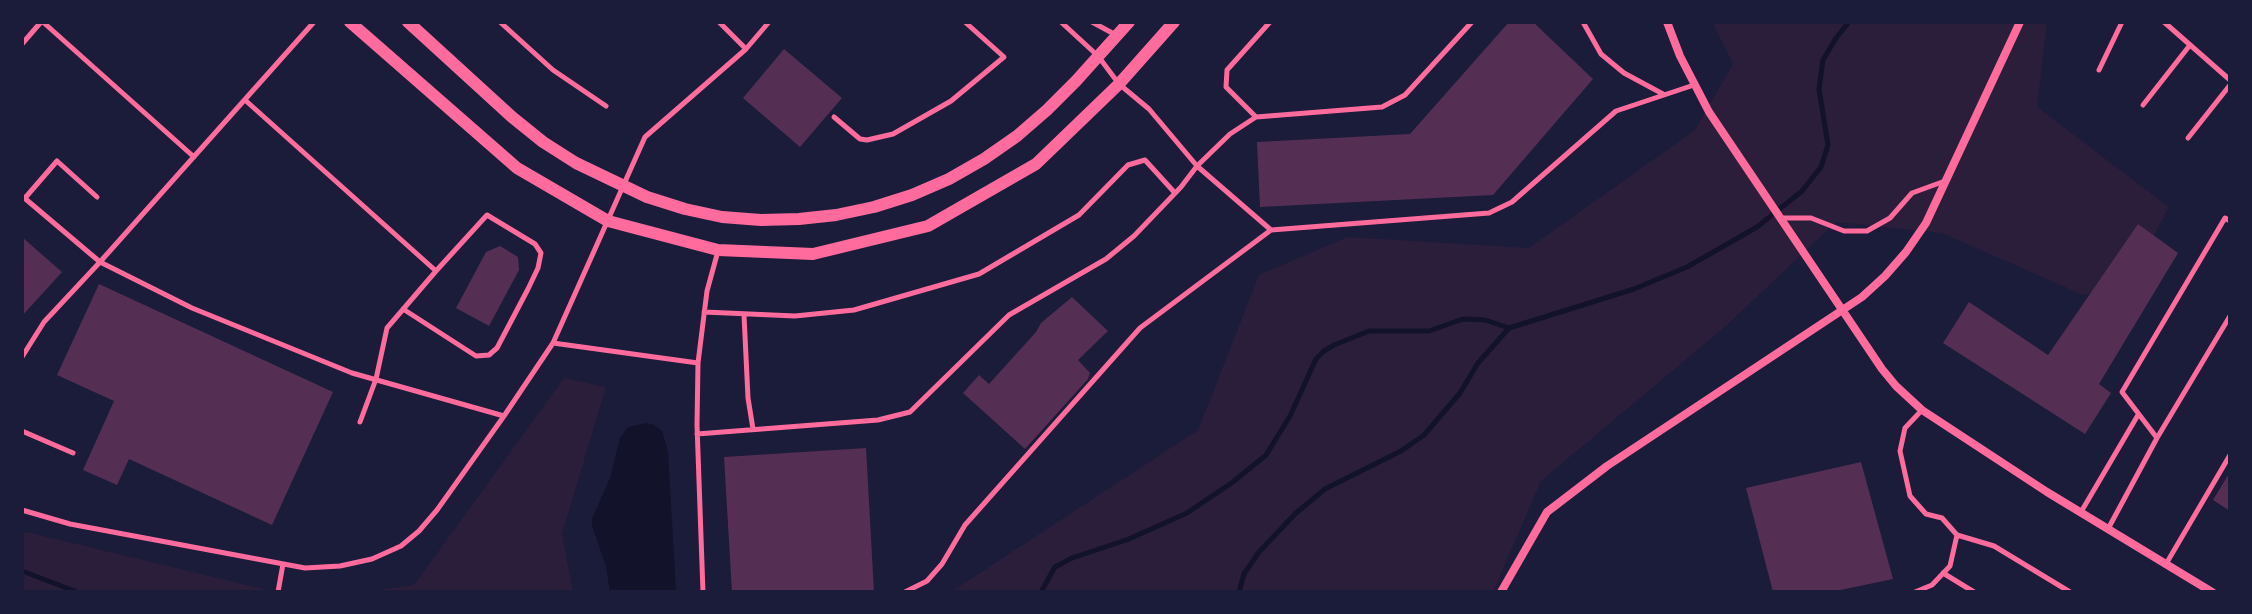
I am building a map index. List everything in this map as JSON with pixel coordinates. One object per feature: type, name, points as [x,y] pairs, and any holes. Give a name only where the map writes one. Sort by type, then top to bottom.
[{"type":"street","points":[[350,22],[517,168],[608,221],[718,250],[813,254],[928,226],[1036,164],[1119,84],[1174,22]]},
{"type":"street","points":[[408,22],[512,117],[576,163],[647,197],[685,209],[746,219],[836,215],[912,195],[949,179],[1017,136],[1047,110],[1129,22]]},
{"type":"street","points":[[1667,22],[1709,112],[1896,386],[1922,410],[2212,592]]},
{"type":"street","points":[[1501,592],[1547,512],[1607,466],[1862,297],[1885,276],[1926,223],[2020,22]]},
{"type":"lane","points":[[22,44],[42,22],[194,157]]},
{"type":"lane","points":[[22,357],[44,322],[314,22]]},
{"type":"lane","points":[[500,22],[553,70],[606,106]]},
{"type":"lane","points":[[719,22],[746,49]]},
{"type":"lane","points":[[22,510],[70,524],[305,568],[340,566],[372,559],[401,546],[437,510],[553,343],[645,137],[746,49],[769,22]]},
{"type":"lane","points":[[834,117],[860,139],[867,140],[893,134],[951,101],[1004,57],[965,22]]},
{"type":"lane","points":[[1061,22],[1098,56],[1119,84],[1149,109],[1197,166],[1271,230]]},
{"type":"lane","points":[[1092,22],[1117,35]]},
{"type":"lane","points":[[1256,117],[1226,87],[1227,70],[1270,22]]},
{"type":"lane","points":[[697,434],[878,420],[910,412],[1009,315],[1106,259],[1134,236],[1230,134],[1256,117],[1382,107],[1405,95],[1472,22]]},
{"type":"lane","points":[[1583,22],[1601,54],[1624,73],[1664,95]]},
{"type":"lane","points":[[2099,70],[2122,22]]},
{"type":"lane","points":[[2164,22],[2230,82],[2188,138]]},
{"type":"lane","points":[[2143,105],[2190,45]]},
{"type":"lane","points":[[905,592],[927,581],[942,564],[965,525],[1140,328],[1271,230],[1489,213],[1512,202],[1616,111],[1694,85]]},
{"type":"lane","points":[[245,100],[436,271]]},
{"type":"lane","points":[[704,312],[795,316],[854,310],[979,274],[1079,215],[1128,165],[1145,160],[1175,193]]},
{"type":"lane","points":[[97,197],[57,161],[23,197],[100,262],[192,308],[352,373],[504,416]]},
{"type":"lane","points":[[1780,218],[1811,218],[1844,231],[1867,231],[1890,218],[1912,193],[1946,181]]},
{"type":"lane","points":[[360,422],[376,379],[387,328],[403,309],[436,271],[487,215],[540,249],[542,256],[528,289],[494,352],[485,357],[476,356],[403,309]]},
{"type":"lane","points":[[2157,438],[2122,392],[2225,218],[2230,221]]},
{"type":"lane","points":[[703,592],[697,434],[698,363],[704,312],[718,250]]},
{"type":"lane","points":[[744,315],[748,398],[753,429]]},
{"type":"lane","points":[[2108,529],[2157,438],[2230,316]]},
{"type":"lane","points":[[553,343],[698,363]]},
{"type":"lane","points":[[1922,410],[1905,428],[1900,451],[1910,496],[1926,514],[1942,518],[1957,535],[1994,546],[2070,592]]},
{"type":"lane","points":[[2081,512],[2138,415]]},
{"type":"lane","points":[[22,431],[73,453]]},
{"type":"lane","points":[[2166,564],[2230,455]]},
{"type":"lane","points":[[1915,592],[1932,585],[1950,566],[1957,535]]},
{"type":"lane","points":[[278,592],[283,564]]},
{"type":"lane","points":[[1943,573],[1974,592]]},
{"type":"shaded area","points":[[1712,22],[2047,22],[2037,107],[2169,207],[2128,284],[2083,295],[1942,233],[1836,222],[1727,325],[1541,481],[1493,592],[951,592],[1198,430],[1259,275],[1347,237],[1529,248],[1695,130],[1733,64]]},
{"type":"shaded area","points":[[564,378],[606,387],[562,534],[573,592],[362,592],[414,585]]},
{"type":"shaded area","points":[[646,423],[662,431],[668,452],[676,592],[610,592],[592,519],[610,478],[620,438],[628,427]]},
{"type":"shaded area","points":[[22,532],[31,533],[276,592],[22,592]]},
{"type":"building","points":[[1509,22],[1533,22],[1593,79],[1493,195],[1260,207],[1257,142],[1410,134]]},
{"type":"building","points":[[784,49],[842,98],[800,147],[743,98]]},
{"type":"building","points":[[2138,224],[2178,253],[2099,384],[2111,393],[2085,434],[1943,343],[1969,302],[2048,355]]},
{"type":"building","points":[[22,237],[62,272],[22,316]]},
{"type":"building","points":[[500,246],[518,257],[519,270],[489,326],[456,308],[486,252]]},
{"type":"building","points":[[99,284],[333,392],[272,525],[129,459],[117,485],[83,470],[114,401],[57,375]]},
{"type":"building","points":[[1072,297],[1108,331],[1078,360],[1090,373],[1088,379],[1025,449],[963,393],[979,375],[989,384],[1041,323]]},
{"type":"building","points":[[866,448],[874,592],[732,592],[724,457]]},
{"type":"building","points":[[1861,462],[1893,579],[1831,592],[1773,592],[1746,488]]},
{"type":"building","points":[[2230,472],[2230,511],[2213,500]]},
{"type":"waterway","points":[[1239,592],[1244,574],[1259,552],[1296,513],[1325,489],[1401,451],[1424,435],[1460,393],[1478,363],[1509,328],[1634,289],[1687,267],[1757,227],[1802,191],[1821,167],[1828,145],[1819,89],[1823,60],[1849,22]]},
{"type":"waterway","points":[[1041,592],[1055,567],[1187,513],[1266,455],[1290,416],[1316,359],[1334,345],[1369,331],[1429,331],[1463,319],[1485,320],[1509,328]]},
{"type":"waterway","points":[[22,571],[77,592]]}]
